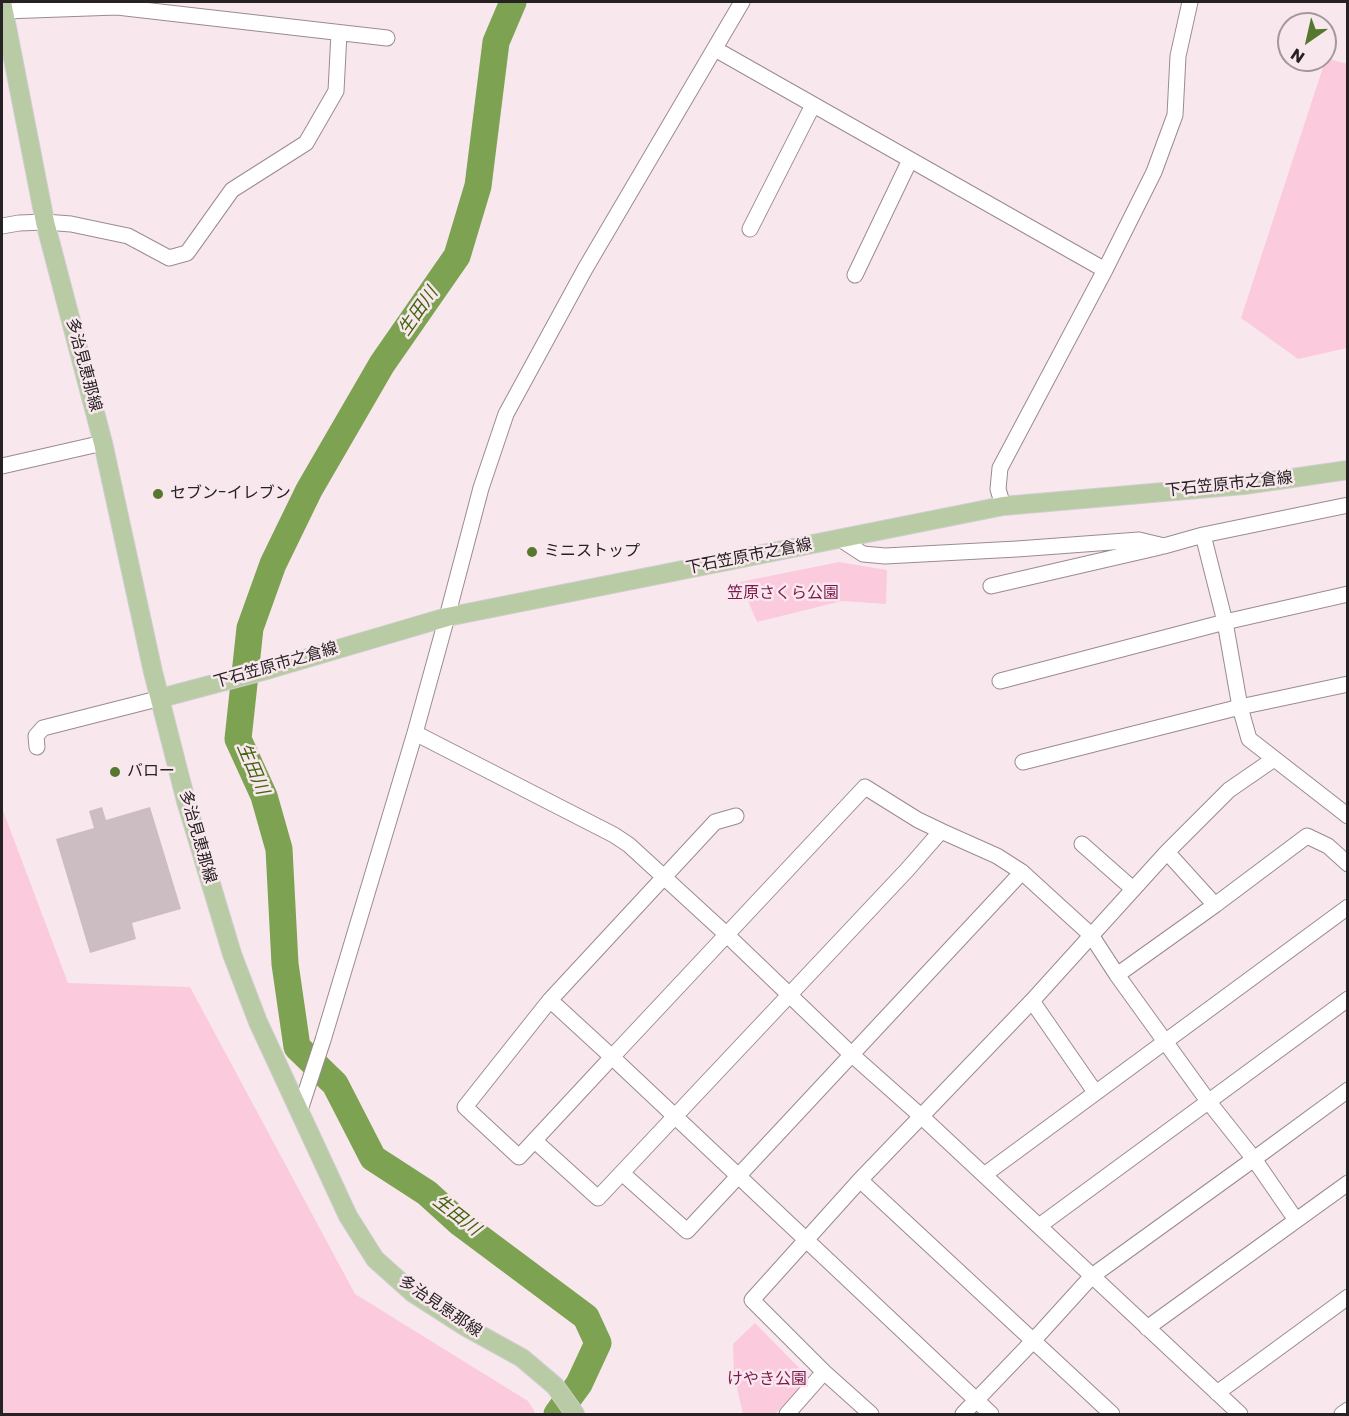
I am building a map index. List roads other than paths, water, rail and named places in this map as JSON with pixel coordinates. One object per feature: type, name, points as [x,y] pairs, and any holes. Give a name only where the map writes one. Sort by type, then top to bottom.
[{"type":"main road","name":"多治見恵那線","points":[[3,6],[45,222],[103,443],[153,672],[186,801],[232,954],[258,1022],[348,1216],[375,1258],[413,1293],[466,1327],[522,1358],[555,1386],[575,1414]]},
{"type":"main road","name":"下石笠原市之倉線","points":[[161,698],[447,617],[1003,506],[1245,485],[1347,470]]},
{"type":"street","points":[[300,1110],[415,733],[481,488],[506,414],[585,269],[742,2]]},
{"type":"street","points":[[1003,506],[998,489],[1000,468],[1154,172],[1175,115],[1178,56],[1190,2]]},
{"type":"street","points":[[3,6],[117,6],[387,38]]},
{"type":"street","points":[[2,226],[45,222],[71,224],[128,236],[169,258],[187,254],[232,190],[306,143],[336,91],[339,33]]},
{"type":"street","points":[[715,49],[1105,270]]},
{"type":"street","points":[[750,229],[813,105]]},
{"type":"street","points":[[855,275],[910,160]]},
{"type":"street","points":[[2,466],[103,443]]},
{"type":"street","points":[[991,586],[1203,535],[1347,505]]},
{"type":"street","points":[[1203,535],[1225,622],[1240,707],[1249,739],[1347,816]]},
{"type":"street","points":[[840,539],[863,554],[885,555],[1139,540],[1164,546]]},
{"type":"street","points":[[1000,681],[1225,622],[1347,594]]},
{"type":"street","points":[[1023,762],[1240,707],[1347,684]]},
{"type":"street","points":[[37,747],[36,736],[43,728],[161,698]]},
{"type":"street","points":[[415,733],[614,835],[629,845],[1240,1414]]},
{"type":"street","points":[[871,1414],[824,1372],[752,1300],[860,1180],[1032,1001],[1167,852],[1229,790],[1274,759]]},
{"type":"street","points":[[736,816],[715,822],[550,1000],[465,1107],[519,1157],[865,787],[918,820],[998,856],[1022,872],[1091,935],[1208,1101],[1254,1159],[1296,1220]]},
{"type":"street","points":[[535,1141],[598,1198],[941,831]]},
{"type":"street","points":[[1118,975],[1307,836],[1328,846],[1347,864]]},
{"type":"street","points":[[1082,844],[1133,889]]},
{"type":"street","points":[[1167,852],[1215,905]]},
{"type":"street","points":[[622,1173],[687,1231],[1022,872]]},
{"type":"street","points":[[984,1175],[1347,907]]},
{"type":"street","points":[[1039,1226],[1347,999]]},
{"type":"street","points":[[550,1000],[991,1414]]},
{"type":"street","points":[[1032,1001],[1095,1092]]},
{"type":"street","points":[[963,1414],[1092,1276],[1347,1090]]},
{"type":"street","points":[[860,1180],[1112,1414]]},
{"type":"street","points":[[1147,1328],[1347,1183]]},
{"type":"street","points":[[1218,1393],[1347,1297]]},
{"type":"street","points":[[787,1414],[824,1372]]},
{"type":"street","points":[[1342,1414],[1347,1410]]},
{"type":"waterway","name":"生田川","points":[[513,2],[496,42],[478,186],[457,256],[382,364],[309,490],[273,564],[250,628],[238,739],[264,796],[279,849],[285,964],[297,1047],[335,1084],[373,1158],[427,1193],[460,1223],[586,1317],[598,1343],[579,1384],[557,1414]]},
{"type":"place","name":"セブン-イレブン","points":[[158,494]]},
{"type":"place","name":"ミニストップ","points":[[532,552]]},
{"type":"place","name":"バロー","points":[[115,772]]},
{"type":"park label","name":"笠原さくら公園","points":[[783,594]]},
{"type":"park label","name":"けやき公園","points":[[767,1380]]}]
